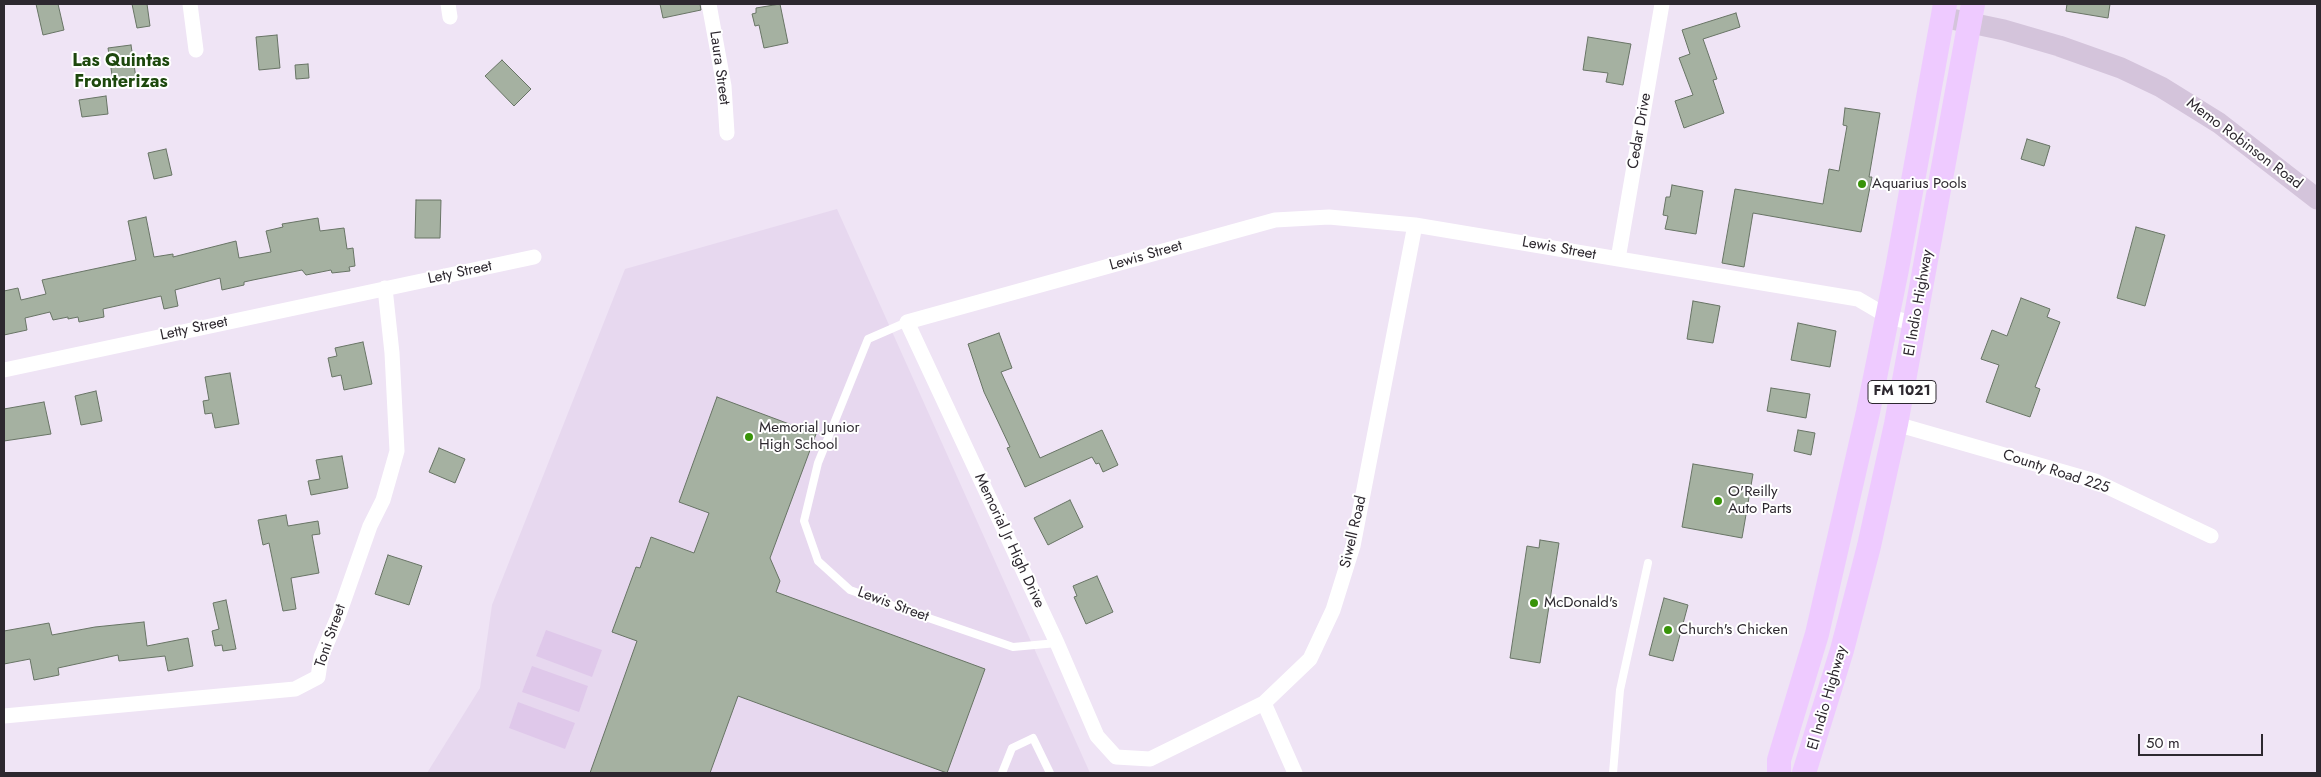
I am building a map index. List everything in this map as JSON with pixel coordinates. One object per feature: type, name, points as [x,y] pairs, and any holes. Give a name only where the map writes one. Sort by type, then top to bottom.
[{"type":"main road","name":"El Indio Highway","points":[[1779,773],[1779,760],[1817,634],[1868,412],[1943,10]]},
{"type":"main road","name":"El Indio Highway","points":[[1804,773],[1842,650],[1869,546],[1896,424],[1971,13]]},
{"type":"street","points":[[190,4],[196,50]]},
{"type":"street","name":"Laura Street","points":[[709,4],[724,86],[727,133]]},
{"type":"street","name":"Cedar Drive","points":[[1618,259],[1662,4]]},
{"type":"street","name":"Memo Robinson Road","points":[[1943,10],[1971,13],[2121,68],[2161,87],[2219,123],[2317,199]]},
{"type":"street","name":"Lewis Street","points":[[907,322],[1275,220],[1329,217],[1415,225],[1858,300],[1887,316],[1915,324]]},
{"type":"street","name":"Siwell Road","points":[[1116,757],[1150,759],[1264,703],[1310,659],[1333,610],[1353,546],[1415,225]]},
{"type":"street","name":"Lety Street","points":[[385,288],[534,258]]},
{"type":"street","name":"Letty Street","points":[[4,370],[385,288]]},
{"type":"street","name":"Toni Street","points":[[4,716],[295,689],[318,677],[321,657],[338,616],[370,526],[383,500],[397,451],[392,353],[385,288]]},
{"type":"street","name":"Memorial Jr High Drive","points":[[907,322],[1057,643],[1097,736],[1116,757]]},
{"type":"street","name":"County Road 225","points":[[1896,424],[2095,481],[2211,536]]},
{"type":"street","points":[[1264,703],[1295,773]]},
{"type":"lane","name":"Lewis Street","points":[[907,322],[868,339],[818,463],[804,521],[818,561],[850,590],[910,612],[1013,647],[1057,643]]},
{"type":"lane","points":[[1613,773],[1620,690],[1648,563]]},
{"type":"lane","points":[[1002,773],[1012,748],[1033,738],[1050,773]]},
{"type":"shaded area","name":"Memorial Junior High School","points":[[837,209],[1090,773],[427,773],[480,688],[492,605],[625,269]]},
{"type":"shaded area","points":[[546,630],[602,650],[592,677],[536,656]]},
{"type":"shaded area","points":[[532,666],[588,686],[579,712],[522,692]]},
{"type":"shaded area","points":[[518,702],[575,723],[565,749],[509,728]]},
{"type":"building","points":[[36,4],[58,4],[64,30],[43,35]]},
{"type":"building","points":[[132,4],[147,4],[150,26],[137,28]]},
{"type":"building","points":[[660,4],[700,4],[701,10],[663,18]]},
{"type":"building","points":[[780,4],[788,43],[764,48],[759,25],[755,26],[752,14],[756,13],[756,8]]},
{"type":"building","points":[[2067,4],[2110,4],[2108,18],[2066,11]]},
{"type":"building","points":[[1736,13],[1740,27],[1703,39],[1717,79],[1713,80],[1724,113],[1684,128],[1675,101],[1693,95],[1679,58],[1690,54],[1682,30]]},
{"type":"building","points":[[277,35],[280,68],[259,70],[256,37]]},
{"type":"building","points":[[1588,37],[1631,44],[1623,85],[1606,82],[1608,73],[1583,70]]},
{"type":"building","points":[[131,45],[136,78],[113,82],[108,48]]},
{"type":"building","points":[[502,60],[531,89],[514,106],[485,76]]},
{"type":"building","points":[[308,64],[309,78],[296,79],[295,65]]},
{"type":"building","points":[[106,96],[108,114],[82,117],[79,100]]},
{"type":"building","points":[[1845,108],[1880,113],[1869,177],[1872,177],[1861,232],[1753,213],[1744,267],[1722,263],[1735,189],[1823,204],[1829,169],[1839,171],[1847,126],[1843,125]]},
{"type":"building","points":[[2027,139],[2050,146],[2044,166],[2021,159]]},
{"type":"building","points":[[166,149],[172,175],[154,179],[148,153]]},
{"type":"building","points":[[1672,185],[1703,191],[1696,234],[1665,229],[1668,216],[1663,215],[1666,197],[1670,197]]},
{"type":"building","points":[[416,200],[441,200],[440,238],[415,238]]},
{"type":"building","points":[[146,217],[154,257],[173,254],[173,257],[236,241],[239,258],[271,252],[266,231],[283,227],[282,224],[318,218],[320,231],[344,228],[347,249],[353,248],[355,266],[349,267],[350,271],[332,273],[331,270],[306,275],[302,270],[244,282],[244,285],[222,290],[220,278],[175,290],[178,306],[164,309],[161,296],[103,309],[104,317],[79,322],[78,317],[53,320],[50,312],[25,318],[27,330],[4,335],[4,291],[18,288],[21,300],[46,294],[42,280],[136,260],[128,221]]},
{"type":"building","points":[[2136,227],[2165,235],[2145,306],[2117,298]]},
{"type":"building","points":[[2021,298],[2050,309],[2047,317],[2060,322],[2035,387],[2040,389],[2030,417],[1986,402],[1999,365],[1981,359],[1992,330],[2007,336]]},
{"type":"building","points":[[1693,301],[1720,306],[1713,343],[1687,339]]},
{"type":"building","points":[[1798,323],[1836,331],[1830,367],[1791,360]]},
{"type":"building","points":[[999,333],[1012,368],[1001,372],[1040,458],[1102,430],[1118,465],[1103,472],[1099,463],[1096,464],[1092,457],[1025,487],[1007,448],[1010,447],[984,392],[968,344]]},
{"type":"building","points":[[363,342],[372,384],[344,390],[341,375],[332,377],[328,358],[337,356],[335,348]]},
{"type":"building","points":[[230,373],[239,424],[215,428],[212,413],[205,414],[203,401],[209,400],[205,377]]},
{"type":"building","points":[[1771,388],[1810,394],[1806,418],[1767,411]]},
{"type":"building","points":[[96,391],[102,421],[81,425],[75,396]]},
{"type":"building","points":[[717,397],[816,434],[770,558],[780,581],[776,592],[985,669],[947,773],[738,696],[710,773],[590,773],[637,641],[612,632],[636,567],[640,568],[651,537],[694,553],[709,513],[679,502]]},
{"type":"building","points":[[44,402],[51,434],[4,441],[4,409]]},
{"type":"building","points":[[1798,430],[1815,433],[1811,455],[1794,451]]},
{"type":"building","points":[[439,448],[465,459],[455,483],[429,472]]},
{"type":"building","points":[[342,456],[348,488],[311,495],[308,481],[320,479],[316,460]]},
{"type":"building","name":"O'Reilly Auto Parts","points":[[1693,464],[1753,474],[1742,538],[1682,527]]},
{"type":"building","points":[[1070,500],[1083,527],[1048,545],[1034,518]]},
{"type":"building","points":[[286,515],[288,526],[318,521],[320,534],[312,535],[319,573],[291,578],[296,609],[283,611],[269,543],[263,545],[258,520]]},
{"type":"building","name":"McDonald's","points":[[1540,540],[1559,543],[1540,663],[1510,658],[1527,546],[1539,548]]},
{"type":"building","points":[[388,555],[422,566],[409,605],[375,594]]},
{"type":"building","points":[[1097,576],[1113,612],[1086,624],[1074,597],[1077,596],[1073,586]]},
{"type":"building","name":"Church's Chicken","points":[[1664,598],[1688,605],[1673,661],[1649,655]]},
{"type":"building","points":[[226,600],[236,649],[223,651],[222,645],[215,646],[212,631],[219,629],[213,603]]},
{"type":"building","points":[[144,622],[147,646],[188,638],[193,666],[168,671],[165,656],[119,661],[118,655],[58,668],[59,675],[34,680],[30,659],[4,664],[4,631],[49,623],[52,635],[95,627]]},
{"type":"place","name":"Aquarius Pools","points":[[1862,184]]},
{"type":"place","name":"Memorial Junior High School","points":[[749,437]]},
{"type":"place","name":"O'Reilly Auto Parts","points":[[1718,501]]},
{"type":"place","name":"McDonald's","points":[[1534,603]]},
{"type":"place","name":"Church's Chicken","points":[[1668,630]]},
{"type":"district","name":"Las Quintas Fronterizas","points":[[121,72]]}]
